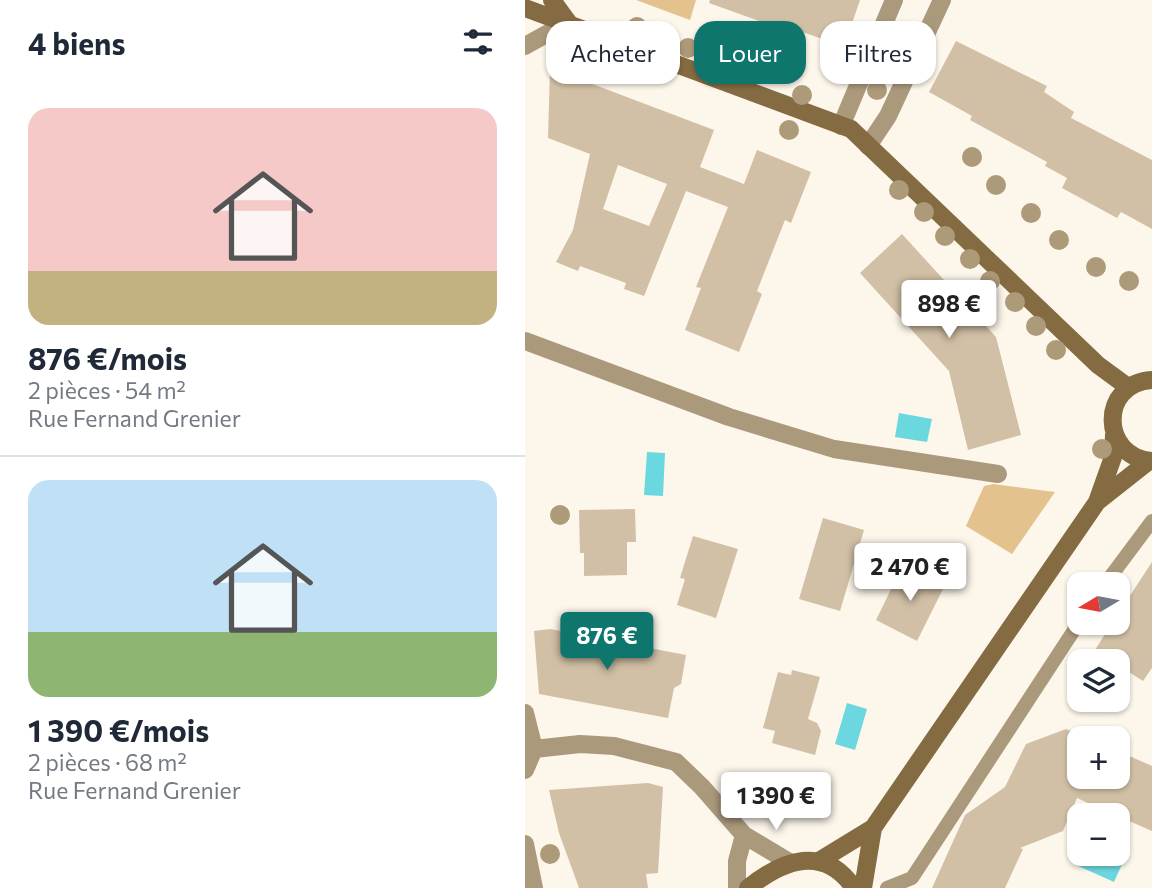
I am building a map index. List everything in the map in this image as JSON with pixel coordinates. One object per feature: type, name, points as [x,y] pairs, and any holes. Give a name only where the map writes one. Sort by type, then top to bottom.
[{"type":"main road","points":[[552,0],[567,21]]},
{"type":"main road","points":[[525,8],[565,21]]},
{"type":"main road","points":[[680,65],[851,129],[1098,365],[1128,387]]},
{"type":"main road","points":[[819,861],[873,828],[1097,502],[1113,457],[1113,407],[1128,387],[1152,380]]},
{"type":"main road","points":[[1114,435],[1126,452],[1151,461]]},
{"type":"main road","points":[[1097,502],[1151,461]]},
{"type":"main road","points":[[863,888],[873,828]]},
{"type":"main road","points":[[748,888],[789,862],[819,861],[837,869],[854,888]]},
{"type":"street","points":[[841,126],[894,0]]},
{"type":"street","points":[[868,146],[888,116],[941,0]]},
{"type":"street","points":[[525,46],[546,34]]},
{"type":"street","points":[[525,341],[729,417],[834,449],[998,474]]},
{"type":"street","points":[[525,713],[534,749],[525,770]]},
{"type":"street","points":[[534,749],[580,744],[614,746],[676,762],[702,786],[744,835],[789,862]]},
{"type":"street","points":[[737,888],[737,861],[744,835]]},
{"type":"street","points":[[525,844],[534,888]]},
{"type":"lane","points":[[1114,572],[1152,521]]},
{"type":"lane","points":[[887,888],[912,878],[1071,635]]},
{"type":"shaded area","points":[[636,0],[696,0],[690,20]]},
{"type":"shaded area","points":[[993,484],[1055,492],[1012,554],[966,526],[984,486]]},
{"type":"water","points":[[899,413],[932,419],[927,442],[895,437]]},
{"type":"water","points":[[647,452],[665,453],[663,496],[644,495]]},
{"type":"water","points":[[847,703],[867,709],[855,750],[835,744]]},
{"type":"water","points":[[1078,866],[1121,866],[1114,882]]},
{"type":"building","points":[[710,0],[860,0],[853,21],[820,21],[820,38],[806,33],[806,21],[759,21],[709,3]]},
{"type":"building","points":[[956,41],[1047,86],[1044,92],[1074,112],[1071,118],[1152,160],[1152,229],[1121,212],[1117,218],[1062,188],[1067,178],[1045,166],[1047,162],[970,120],[972,116],[929,92],[936,84],[936,79]]},
{"type":"building","points":[[550,84],[592,84],[714,130],[700,167],[744,184],[757,150],[811,172],[791,223],[785,220],[757,291],[762,294],[739,352],[685,330],[701,288],[696,287],[728,207],[686,191],[644,296],[624,289],[626,283],[580,266],[578,271],[556,262],[573,230],[590,154],[548,138]],"holes":[[[618,165],[667,184],[649,226],[603,209]]]},
{"type":"building","points":[[902,234],[996,337],[1021,435],[968,450],[949,371],[860,273]]},
{"type":"building","points":[[635,509],[636,542],[627,542],[627,575],[584,576],[584,553],[580,553],[579,510]]},
{"type":"building","points":[[823,518],[864,530],[840,611],[799,599]]},
{"type":"building","points":[[693,536],[738,549],[716,618],[677,605],[685,579],[680,578]]},
{"type":"building","points":[[1152,562],[1152,668],[1143,681],[1130,673],[1130,649],[1096,649],[1104,635],[1131,635],[1131,594]]},
{"type":"building","points":[[902,567],[945,585],[917,641],[876,620]]},
{"type":"building","points":[[550,629],[686,655],[681,684],[674,688],[668,718],[539,694],[534,631]]},
{"type":"building","points":[[792,670],[820,677],[808,719],[817,723],[821,731],[815,755],[772,743],[775,731],[763,728],[778,672],[791,675]]},
{"type":"building","points":[[1067,729],[1067,789],[1130,789],[1130,756],[1152,766],[1152,831],[1130,821],[1130,803],[1088,803],[1077,798],[1075,803],[1067,803],[1067,822],[1063,831],[1020,848],[1023,849],[1005,888],[932,888],[965,815],[1005,787],[1026,744]]},
{"type":"building","points":[[648,783],[663,787],[658,873],[646,874],[648,888],[579,888],[559,833],[549,790]]}]
